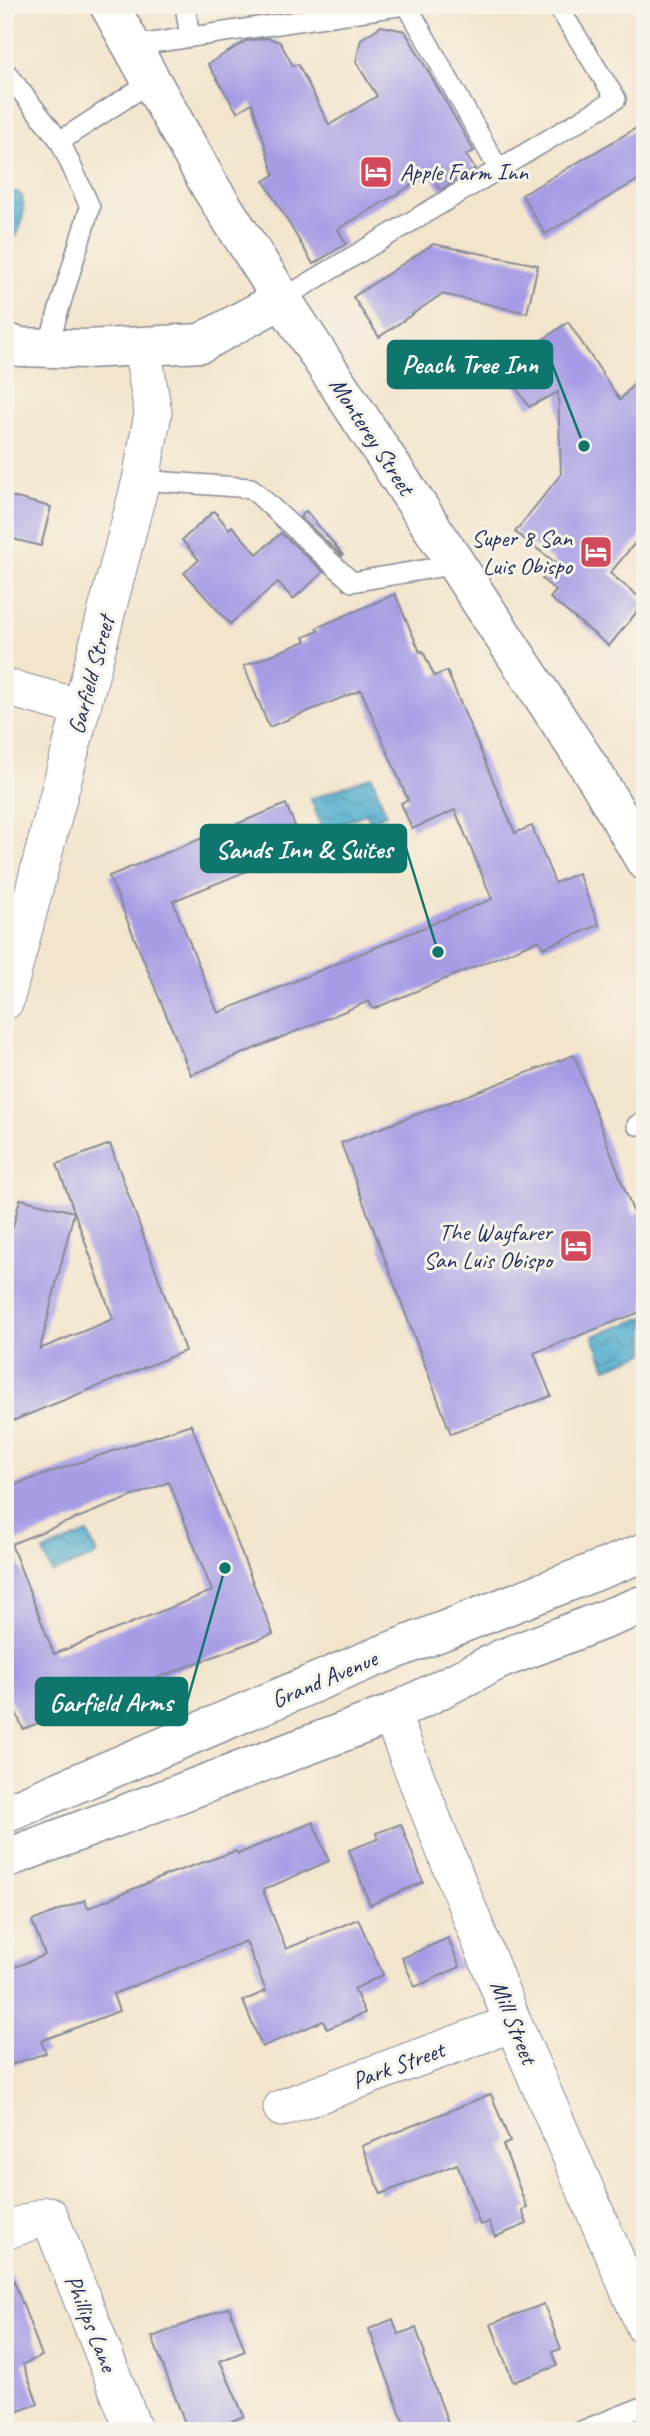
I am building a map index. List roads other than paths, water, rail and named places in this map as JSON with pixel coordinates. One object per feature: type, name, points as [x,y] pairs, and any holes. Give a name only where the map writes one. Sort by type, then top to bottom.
[{"type":"street","name":"Monterey Street","points":[[109,5],[211,188],[597,779],[645,861]]},
{"type":"street","points":[[5,344],[47,349],[201,343],[282,299]]},
{"type":"street","name":"Garfield Street","points":[[5,1001],[141,480],[153,413],[142,346]]},
{"type":"street","points":[[5,687],[82,708]]},
{"type":"street","name":"Grand Avenue","points":[[5,1814],[366,1661],[645,1552]]},
{"type":"street","points":[[5,1860],[391,1714],[501,1659],[645,1604]]},
{"type":"street","points":[[366,1661],[391,1714]]},
{"type":"street","name":"Mill Street","points":[[391,1714],[513,2023],[645,2327]]},
{"type":"street","name":"Park Street","points":[[282,2108],[513,2023]]},
{"type":"street","name":"Phillips Lane","points":[[5,2231],[49,2215],[134,2431]]},
{"type":"lane","points":[[185,5],[190,37]]},
{"type":"lane","points":[[132,46],[406,5],[499,170]]},
{"type":"lane","points":[[282,299],[616,99],[557,5]]},
{"type":"lane","points":[[6,74],[60,141],[90,206],[47,349]]},
{"type":"lane","points":[[60,141],[117,101],[152,81]]},
{"type":"lane","points":[[141,480],[251,488],[352,582],[457,564]]},
{"type":"lane","points":[[581,2431],[645,2406]]},
{"type":"water","points":[[17,192],[22,196],[23,217],[15,237],[5,247],[5,194]]},
{"type":"water","points":[[372,776],[386,814],[370,821],[367,813],[323,831],[311,799]]},
{"type":"water","points":[[645,1317],[645,1353],[606,1368],[593,1336]]},
{"type":"water","points":[[88,1533],[97,1555],[52,1573],[43,1551]]},
{"type":"place","name":"Apple Farm Inn","points":[[376,172]]},
{"type":"place","name":"Peach Tree Inn","points":[[584,446]]},
{"type":"place","name":"Super 8 San Luis Obispo","points":[[596,552]]},
{"type":"place","name":"Sands Inn & Suites","points":[[438,952]]},
{"type":"place","name":"The Wayfarer San Luis Obispo","points":[[576,1246]]},
{"type":"place","name":"Garfield Arms","points":[[225,1568]]}]
